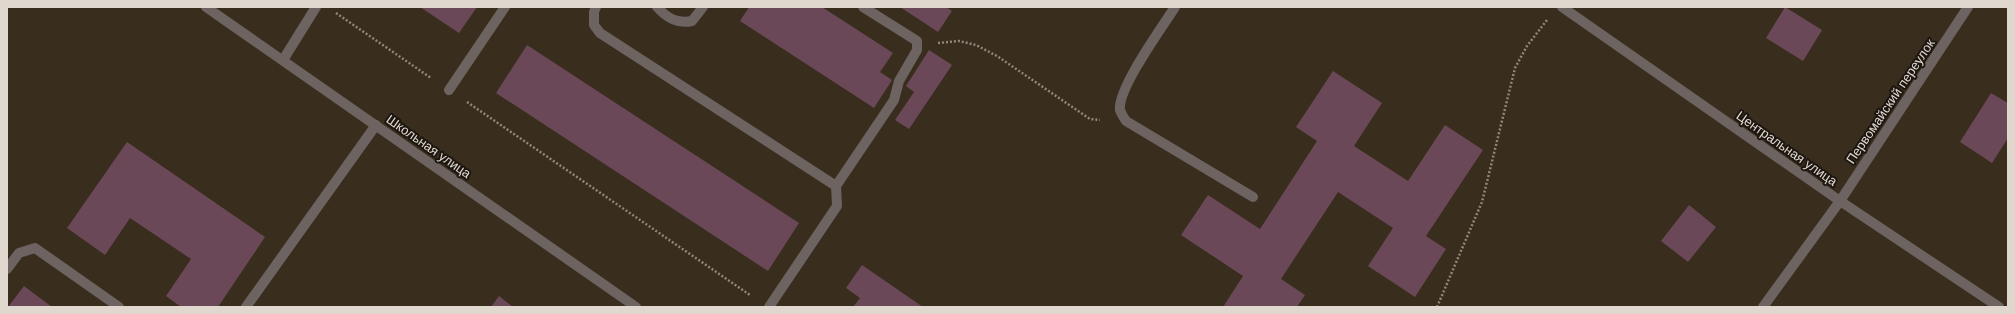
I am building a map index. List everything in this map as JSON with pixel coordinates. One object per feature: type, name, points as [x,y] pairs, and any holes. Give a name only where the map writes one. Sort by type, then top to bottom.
[{"type":"street","name":"Школьная улица","points":[[206,7],[636,307]]},
{"type":"street","points":[[283,60],[316,7]]},
{"type":"street","points":[[449,90],[505,7]]},
{"type":"street","points":[[596,7],[594,12],[594,25],[600,33],[836,186]]},
{"type":"street","points":[[657,7],[664,14],[681,23],[692,22],[703,7]]},
{"type":"street","points":[[769,307],[837,206],[836,186],[894,100],[899,81],[917,50],[917,41],[863,7]]},
{"type":"street","points":[[1175,7],[1134,73],[1122,96],[1120,110],[1126,121],[1253,197]]},
{"type":"street","name":"Центральная улица","points":[[1562,7],[1840,201],[1999,307]]},
{"type":"street","name":"Первомайский переулок","points":[[1763,307],[1840,201],[1968,7]]},
{"type":"street","points":[[246,307],[376,125]]},
{"type":"street","points":[[7,269],[20,253],[35,248],[119,307]]},
{"type":"path","points":[[334,11],[754,298]]},
{"type":"path","points":[[1437,307],[1482,202],[1515,68],[1527,46],[1548,18]]},
{"type":"path","points":[[918,46],[959,41],[976,45],[997,56],[1090,119],[1102,120],[1120,110]]},
{"type":"building","points":[[420,7],[477,7],[459,33]]},
{"type":"building","points":[[749,7],[822,7],[893,53],[880,72],[892,80],[874,108],[740,21]]},
{"type":"building","points":[[900,7],[946,7],[952,11],[938,32]]},
{"type":"building","points":[[1785,7],[1822,30],[1803,61],[1766,38]]},
{"type":"building","points":[[527,45],[799,223],[768,271],[496,93]]},
{"type":"building","points":[[929,50],[952,65],[909,129],[895,120],[914,92],[906,86]]},
{"type":"building","points":[[1333,71],[1382,103],[1354,146],[1408,181],[1445,125],[1483,150],[1426,236],[1446,249],[1415,297],[1368,266],[1393,228],[1338,192],[1281,279],[1305,295],[1297,307],[1223,307],[1243,276],[1181,235],[1208,195],[1260,229],[1317,141],[1296,127]]},
{"type":"building","points":[[1991,93],[2008,103],[2008,138],[1992,163],[1960,142]]},
{"type":"building","points":[[127,142],[265,237],[218,307],[181,307],[166,296],[191,259],[130,218],[105,255],[67,228]]},
{"type":"building","points":[[1689,205],[1716,227],[1688,262],[1661,241]]},
{"type":"building","points":[[862,265],[923,307],[853,307],[860,298],[846,288]]},
{"type":"building","points":[[24,286],[52,307],[8,307]]},
{"type":"building","points":[[499,296],[513,307],[491,307]]}]
